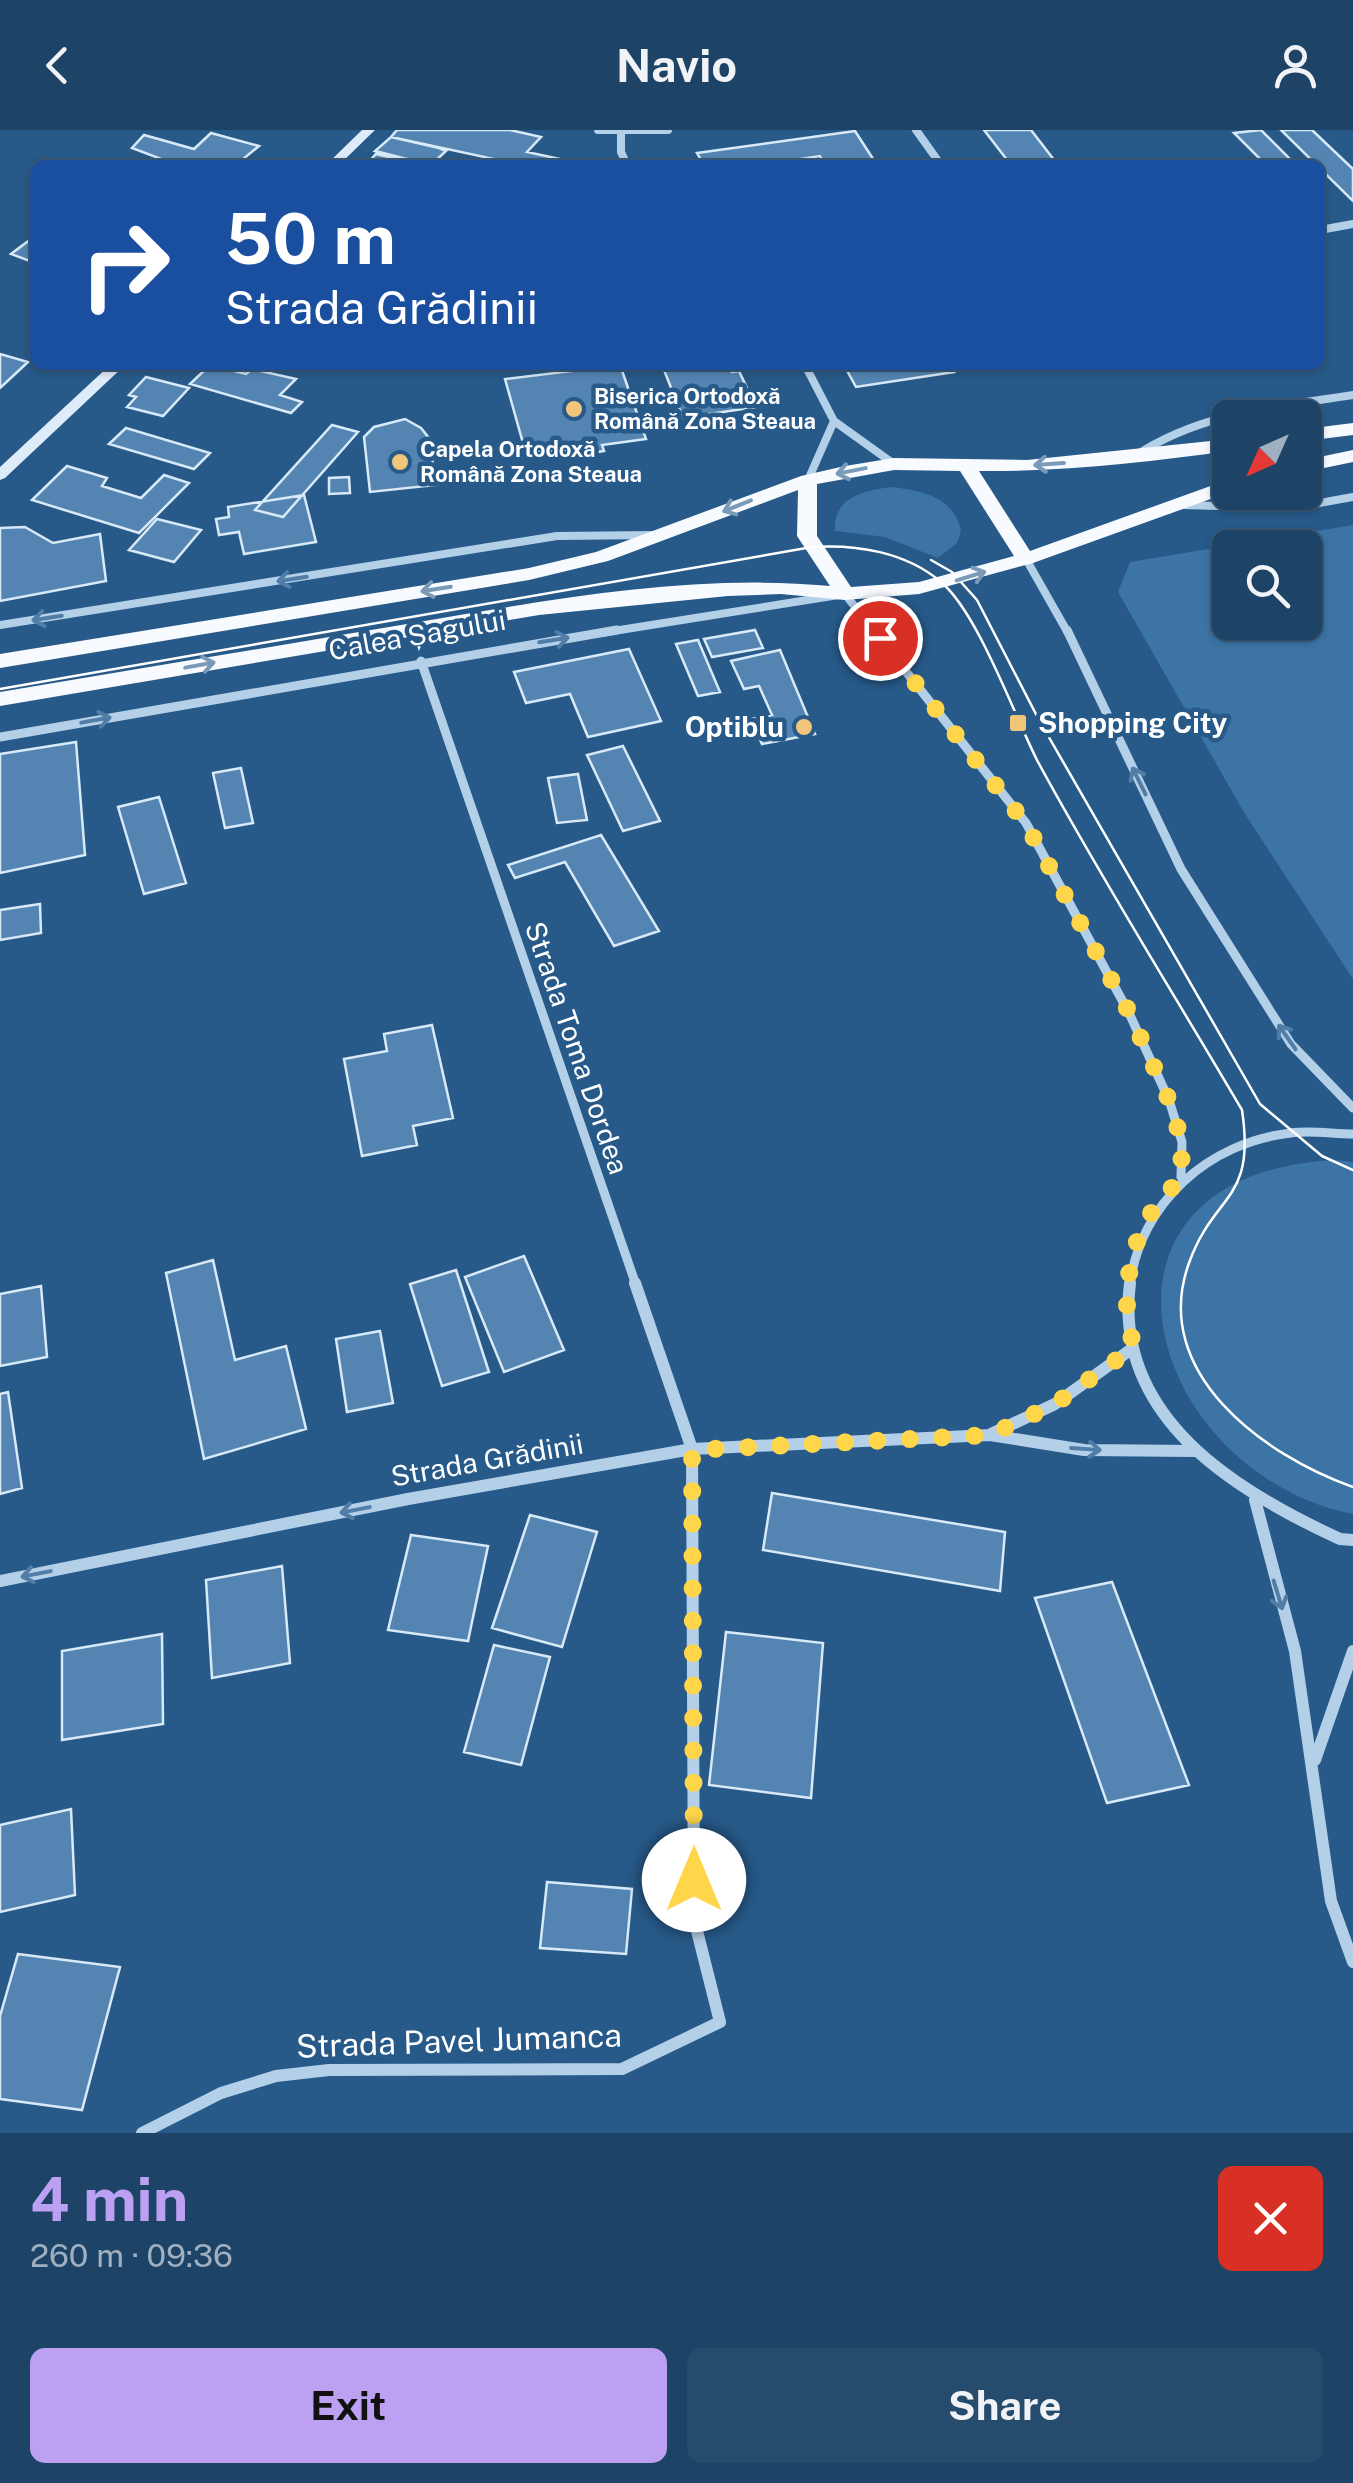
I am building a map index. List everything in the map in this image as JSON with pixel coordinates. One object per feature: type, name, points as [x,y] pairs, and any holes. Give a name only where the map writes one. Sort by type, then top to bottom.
[{"type":"main road","points":[[337,160],[369,130]]},
{"type":"main road","points":[[0,475],[113,370]]},
{"type":"main road","points":[[1322,433],[1353,429]]},
{"type":"main road","name":"Calea Șagului","points":[[0,661],[529,574],[601,557],[808,480],[894,464],[1027,466],[1212,447]]},
{"type":"main road","points":[[1322,462],[1353,456]]},
{"type":"main road","points":[[966,466],[1026,559]]},
{"type":"main road","points":[[808,480],[807,536],[845,594]]},
{"type":"main road","name":"Calea Șagului","points":[[0,699],[539,608],[728,590],[781,588],[845,594],[931,586],[1026,559],[1212,492]]},
{"type":"street","points":[[598,130],[668,130]]},
{"type":"street","points":[[916,130],[938,160]]},
{"type":"street","points":[[621,132],[625,160]]},
{"type":"street","points":[[1325,229],[1353,224]]},
{"type":"street","points":[[808,370],[834,421],[894,464]]},
{"type":"street","name":"Calea Șagului","points":[[1132,458],[1170,432],[1217,419],[1353,395]]},
{"type":"street","points":[[808,480],[834,421]]},
{"type":"street","name":"Calea Șagului","points":[[1176,505],[1292,508],[1353,498]]},
{"type":"street","name":"Calea Șagului","points":[[0,625],[557,536],[666,535]]},
{"type":"street","points":[[1026,559],[1057,610],[1181,869],[1291,1044],[1353,1108]]},
{"type":"street","points":[[845,594],[1026,824],[1129,1012],[1169,1100],[1182,1142],[1181,1177]]},
{"type":"street","name":"Calea Șagului","points":[[0,738],[421,661],[845,594]]},
{"type":"street","name":"Strada Toma Dordea","points":[[421,661],[692,1450],[694,1919],[720,2022]]},
{"type":"street","points":[[1353,1134],[1293,1134],[1249,1141],[1217,1154],[1181,1177],[1152,1211],[1132,1252],[1126,1298],[1133,1348],[1160,1407],[1194,1451],[1255,1500],[1340,1539],[1353,1540]]},
{"type":"street","name":"Strada Grădinii","points":[[990,1435],[1055,1404],[1133,1348]]},
{"type":"street","name":"Strada Grădinii","points":[[0,1581],[408,1499],[692,1450],[990,1435],[1084,1450],[1194,1451]]},
{"type":"street","points":[[1255,1500],[1295,1651],[1331,1901],[1353,1962]]},
{"type":"street","points":[[1314,1766],[1353,1651]]},
{"type":"street","name":"Strada Pavel Jumanca","points":[[142,2133],[222,2093],[276,2076],[328,2070],[622,2069],[720,2022]]},
{"type":"shaded area","points":[[892,487],[926,494],[944,503],[952,510],[961,531],[957,543],[938,558],[885,537],[835,531],[839,510],[845,503],[862,493]]},
{"type":"shaded area","points":[[1353,525],[1353,979],[1245,814],[1118,592],[1130,562],[1212,548],[1212,640],[1322,640],[1322,530]]},
{"type":"shaded area","points":[[1336,1160],[1353,1162],[1353,1514],[1281,1487],[1224,1443],[1183,1387],[1163,1326],[1165,1267],[1193,1215],[1249,1177]]},
{"type":"building","points":[[397,130],[510,130],[541,137],[527,152],[565,160],[499,160],[391,137]]},
{"type":"building","points":[[984,130],[1031,130],[1054,160],[1007,160]]},
{"type":"building","points":[[1261,130],[1291,160],[1261,160],[1234,133]]},
{"type":"building","points":[[1281,130],[1312,130],[1353,169],[1353,201],[1325,173],[1325,160],[1311,160]]},
{"type":"building","points":[[855,131],[874,160],[822,160],[820,156],[802,160],[701,160],[697,153]]},
{"type":"building","points":[[211,133],[259,146],[242,160],[164,160],[132,148],[144,135],[194,149]]},
{"type":"building","points":[[391,137],[446,151],[436,160],[411,160],[375,151]]},
{"type":"building","points":[[376,154],[401,160],[371,160]]},
{"type":"building","points":[[30,240],[30,261],[11,254]]},
{"type":"building","points":[[0,354],[28,362],[0,388]]},
{"type":"building","points":[[205,370],[246,374],[256,370],[296,379],[280,395],[302,402],[291,413],[190,384]]},
{"type":"building","name":"Biserica Ortodoxă Română Zona Steaua","points":[[579,370],[622,370],[646,439],[602,445],[604,451],[572,456],[570,449],[526,454],[505,379]]},
{"type":"building","points":[[664,370],[739,371],[756,407],[683,418]]},
{"type":"building","points":[[847,370],[954,372],[856,387]]},
{"type":"building","points":[[146,377],[189,388],[163,416],[127,407],[136,397],[129,395]]},
{"type":"building","name":"Capela Ortodoxă Română Zona Steaua","points":[[405,419],[429,438],[436,485],[370,492],[364,437],[374,427]]},
{"type":"building","points":[[332,425],[358,432],[283,517],[255,510]]},
{"type":"building","points":[[126,428],[210,453],[194,469],[109,444]]},
{"type":"building","points":[[67,466],[107,478],[102,486],[141,498],[164,475],[189,483],[139,533],[32,500]]},
{"type":"building","points":[[349,477],[350,493],[329,494],[329,478]]},
{"type":"building","points":[[304,495],[316,542],[244,554],[239,532],[219,535],[216,519],[229,517],[228,507]]},
{"type":"building","points":[[157,519],[201,530],[174,562],[129,550]]},
{"type":"building","points":[[25,527],[53,543],[100,534],[106,581],[0,601],[0,528]]},
{"type":"building","points":[[755,630],[763,648],[712,657],[704,639]]},
{"type":"building","points":[[698,640],[720,692],[698,696],[676,644]]},
{"type":"building","points":[[629,649],[661,721],[588,737],[570,694],[526,703],[514,672]]},
{"type":"building","points":[[780,650],[815,734],[762,744],[751,719],[772,715],[759,686],[744,689],[731,661]]},
{"type":"building","points":[[76,742],[85,855],[0,873],[0,754]]},
{"type":"building","points":[[623,746],[660,821],[623,831],[587,755]]},
{"type":"building","points":[[241,768],[253,823],[225,828],[213,773]]},
{"type":"building","points":[[578,774],[587,820],[557,823],[548,778]]},
{"type":"building","points":[[159,797],[186,883],[144,894],[118,807]]},
{"type":"building","points":[[601,835],[659,931],[614,946],[565,862],[515,878],[508,865]]},
{"type":"building","points":[[40,904],[41,933],[0,940],[0,910]]},
{"type":"building","points":[[432,1025],[453,1118],[413,1126],[417,1145],[362,1156],[344,1059],[387,1051],[384,1034]]},
{"type":"building","points":[[524,1256],[564,1350],[504,1372],[465,1277]]},
{"type":"building","points":[[213,1260],[235,1360],[286,1346],[306,1429],[204,1459],[166,1273]]},
{"type":"building","points":[[456,1270],[489,1372],[442,1386],[410,1284]]},
{"type":"building","points":[[41,1286],[47,1357],[0,1366],[0,1294]]},
{"type":"building","points":[[380,1331],[393,1403],[347,1412],[336,1339]]},
{"type":"building","points":[[8,1392],[22,1488],[0,1494],[0,1394]]},
{"type":"building","points":[[772,1493],[1005,1532],[1000,1591],[763,1550]]},
{"type":"building","points":[[530,1515],[597,1532],[562,1647],[492,1628]]},
{"type":"building","points":[[411,1535],[488,1546],[468,1641],[388,1630]]},
{"type":"building","points":[[282,1566],[290,1663],[212,1678],[206,1580]]},
{"type":"building","points":[[1112,1582],[1189,1785],[1107,1803],[1035,1598]]},
{"type":"building","points":[[726,1632],[823,1643],[811,1798],[709,1785]]},
{"type":"building","points":[[162,1634],[163,1724],[62,1740],[62,1651]]},
{"type":"building","points":[[494,1645],[550,1657],[521,1765],[464,1752]]},
{"type":"building","points":[[71,1809],[75,1895],[0,1912],[0,1825]]},
{"type":"building","points":[[547,1882],[632,1889],[626,1954],[540,1948]]},
{"type":"building","points":[[18,1954],[120,1967],[82,2110],[0,2099],[0,2016]]},
{"type":"tram line","points":[[0,689],[812,547],[880,552],[912,563],[941,582],[968,617],[1062,806],[1242,1110],[1245,1140],[1238,1181],[1199,1240],[1189,1263],[1181,1303],[1185,1340],[1200,1374],[1223,1405],[1252,1432],[1319,1473],[1353,1487]]},
{"type":"tram line","points":[[931,560],[952,572],[977,600],[1039,720],[1260,1104],[1322,1156],[1353,1170]]},
{"type":"place","name":"Biserica Ortodoxă Română Zona Steaua","points":[[574,409]]},
{"type":"place","name":"Capela Ortodoxă Română Zona Steaua","points":[[400,462]]},
{"type":"place","name":"Shopping City","points":[[1018,723]]},
{"type":"place","name":"Optiblu","points":[[804,727]]},
{"type":"route","points":[[694,1880],[692,1450],[990,1435],[1055,1404],[1133,1348],[1126,1298],[1132,1252],[1152,1211],[1181,1177],[1182,1142],[1169,1100],[1129,1012],[1026,824],[880,638]]}]
